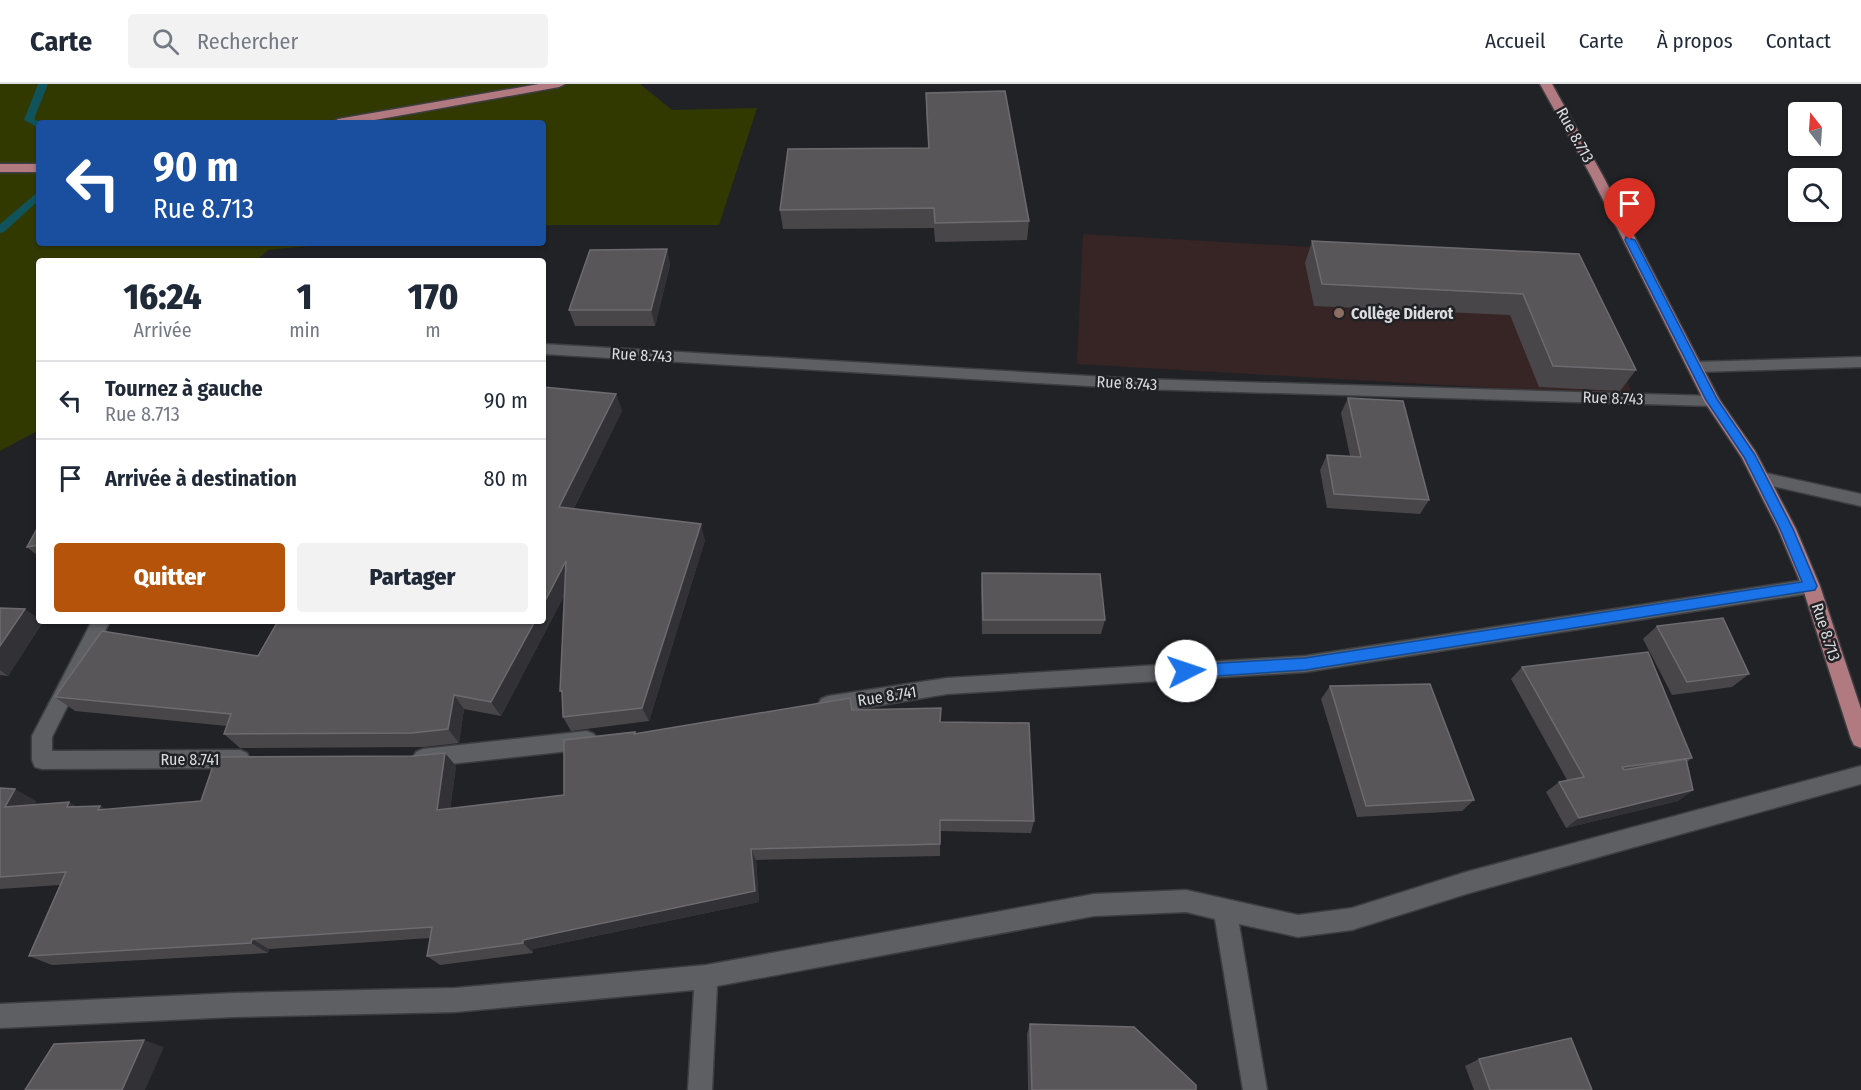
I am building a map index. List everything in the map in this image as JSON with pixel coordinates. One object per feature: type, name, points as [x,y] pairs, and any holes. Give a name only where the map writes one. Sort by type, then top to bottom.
[{"type":"main road","points":[[355,120],[559,84]]},
{"type":"main road","name":"Rue 8.713","points":[[1546,84],[1597,176],[1712,400],[1749,455],[1787,529],[1811,586],[1861,739]]},
{"type":"main road","points":[[0,168],[36,168]]},
{"type":"street","name":"Rue 8.743","points":[[546,349],[1141,384],[1712,400]]},
{"type":"street","points":[[1695,368],[1861,362]]},
{"type":"street","points":[[1761,478],[1861,500]]},
{"type":"street","name":"Rue 8.741","points":[[808,708],[946,686],[1305,664],[1811,586]]},
{"type":"street","name":"Rue 8.741","points":[[99,624],[42,736],[42,760],[257,759]]},
{"type":"street","points":[[400,758],[424,758],[611,737]]},
{"type":"street","points":[[0,1016],[234,1005],[456,1000],[706,977],[1094,905],[1186,901],[1298,926],[1352,919],[1466,883],[1861,775]]},
{"type":"street","points":[[1225,909],[1255,1090]]},
{"type":"street","points":[[700,1090],[706,977]]},
{"type":"shaded area","name":"Collège Diderot","points":[[1083,234],[1576,262],[1633,396],[1077,364]]},
{"type":"green space","points":[[0,84],[640,84],[672,110],[757,108],[719,225],[546,225],[546,120],[36,120],[36,246],[309,246],[268,250],[259,258],[36,258],[36,432],[0,451]]},
{"type":"building","points":[[1005,91],[1029,221],[935,223],[934,208],[780,210],[788,149],[929,148],[926,93]]},
{"type":"building","points":[[1312,241],[1579,254],[1636,370],[1553,366],[1523,294],[1322,284]]},
{"type":"building","points":[[667,249],[651,310],[569,310],[590,250]]},
{"type":"building","points":[[546,387],[616,394],[559,507],[701,524],[642,708],[563,717],[562,691],[560,691],[566,561],[546,599]]},
{"type":"building","points":[[1348,398],[1403,401],[1429,500],[1334,494],[1327,455],[1361,457]]},
{"type":"building","points":[[36,530],[36,546],[27,547]]},
{"type":"building","points":[[982,573],[1100,574],[1105,620],[983,620]]},
{"type":"building","points":[[0,608],[25,609],[0,646]]},
{"type":"building","points":[[1723,618],[1749,674],[1687,682],[1657,626]]},
{"type":"building","points":[[276,624],[533,624],[491,702],[454,695],[448,729],[412,733],[224,734],[231,714],[55,697],[102,631],[258,656]]},
{"type":"building","points":[[1648,652],[1692,758],[1622,767],[1624,770],[1686,759],[1693,790],[1579,818],[1559,782],[1584,777],[1522,667]]},
{"type":"building","points":[[1430,684],[1474,800],[1366,806],[1330,686]]},
{"type":"building","points":[[850,698],[852,710],[941,708],[940,722],[1029,723],[1034,821],[940,820],[940,844],[751,849],[755,891],[523,940],[523,943],[427,956],[432,927],[252,939],[251,943],[29,956],[66,872],[0,877],[0,788],[15,789],[5,807],[69,802],[67,807],[100,806],[98,810],[201,801],[216,757],[412,756],[445,753],[437,810],[564,795],[564,740],[635,732],[634,734]]},
{"type":"building","points":[[1030,1024],[1134,1027],[1196,1085],[1196,1090],[1032,1090]]},
{"type":"building","points":[[1571,1038],[1592,1090],[1490,1090],[1479,1059]]},
{"type":"building","points":[[144,1040],[122,1090],[25,1090],[54,1044]]},
{"type":"waterway","points":[[36,124],[29,120],[43,84]]},
{"type":"waterway","points":[[0,230],[36,197]]},
{"type":"place","name":"Collège Diderot","points":[[1339,313]]},
{"type":"route","points":[[1186,671],[1305,664],[1811,586],[1787,529],[1749,455],[1712,400],[1630,240]]}]
